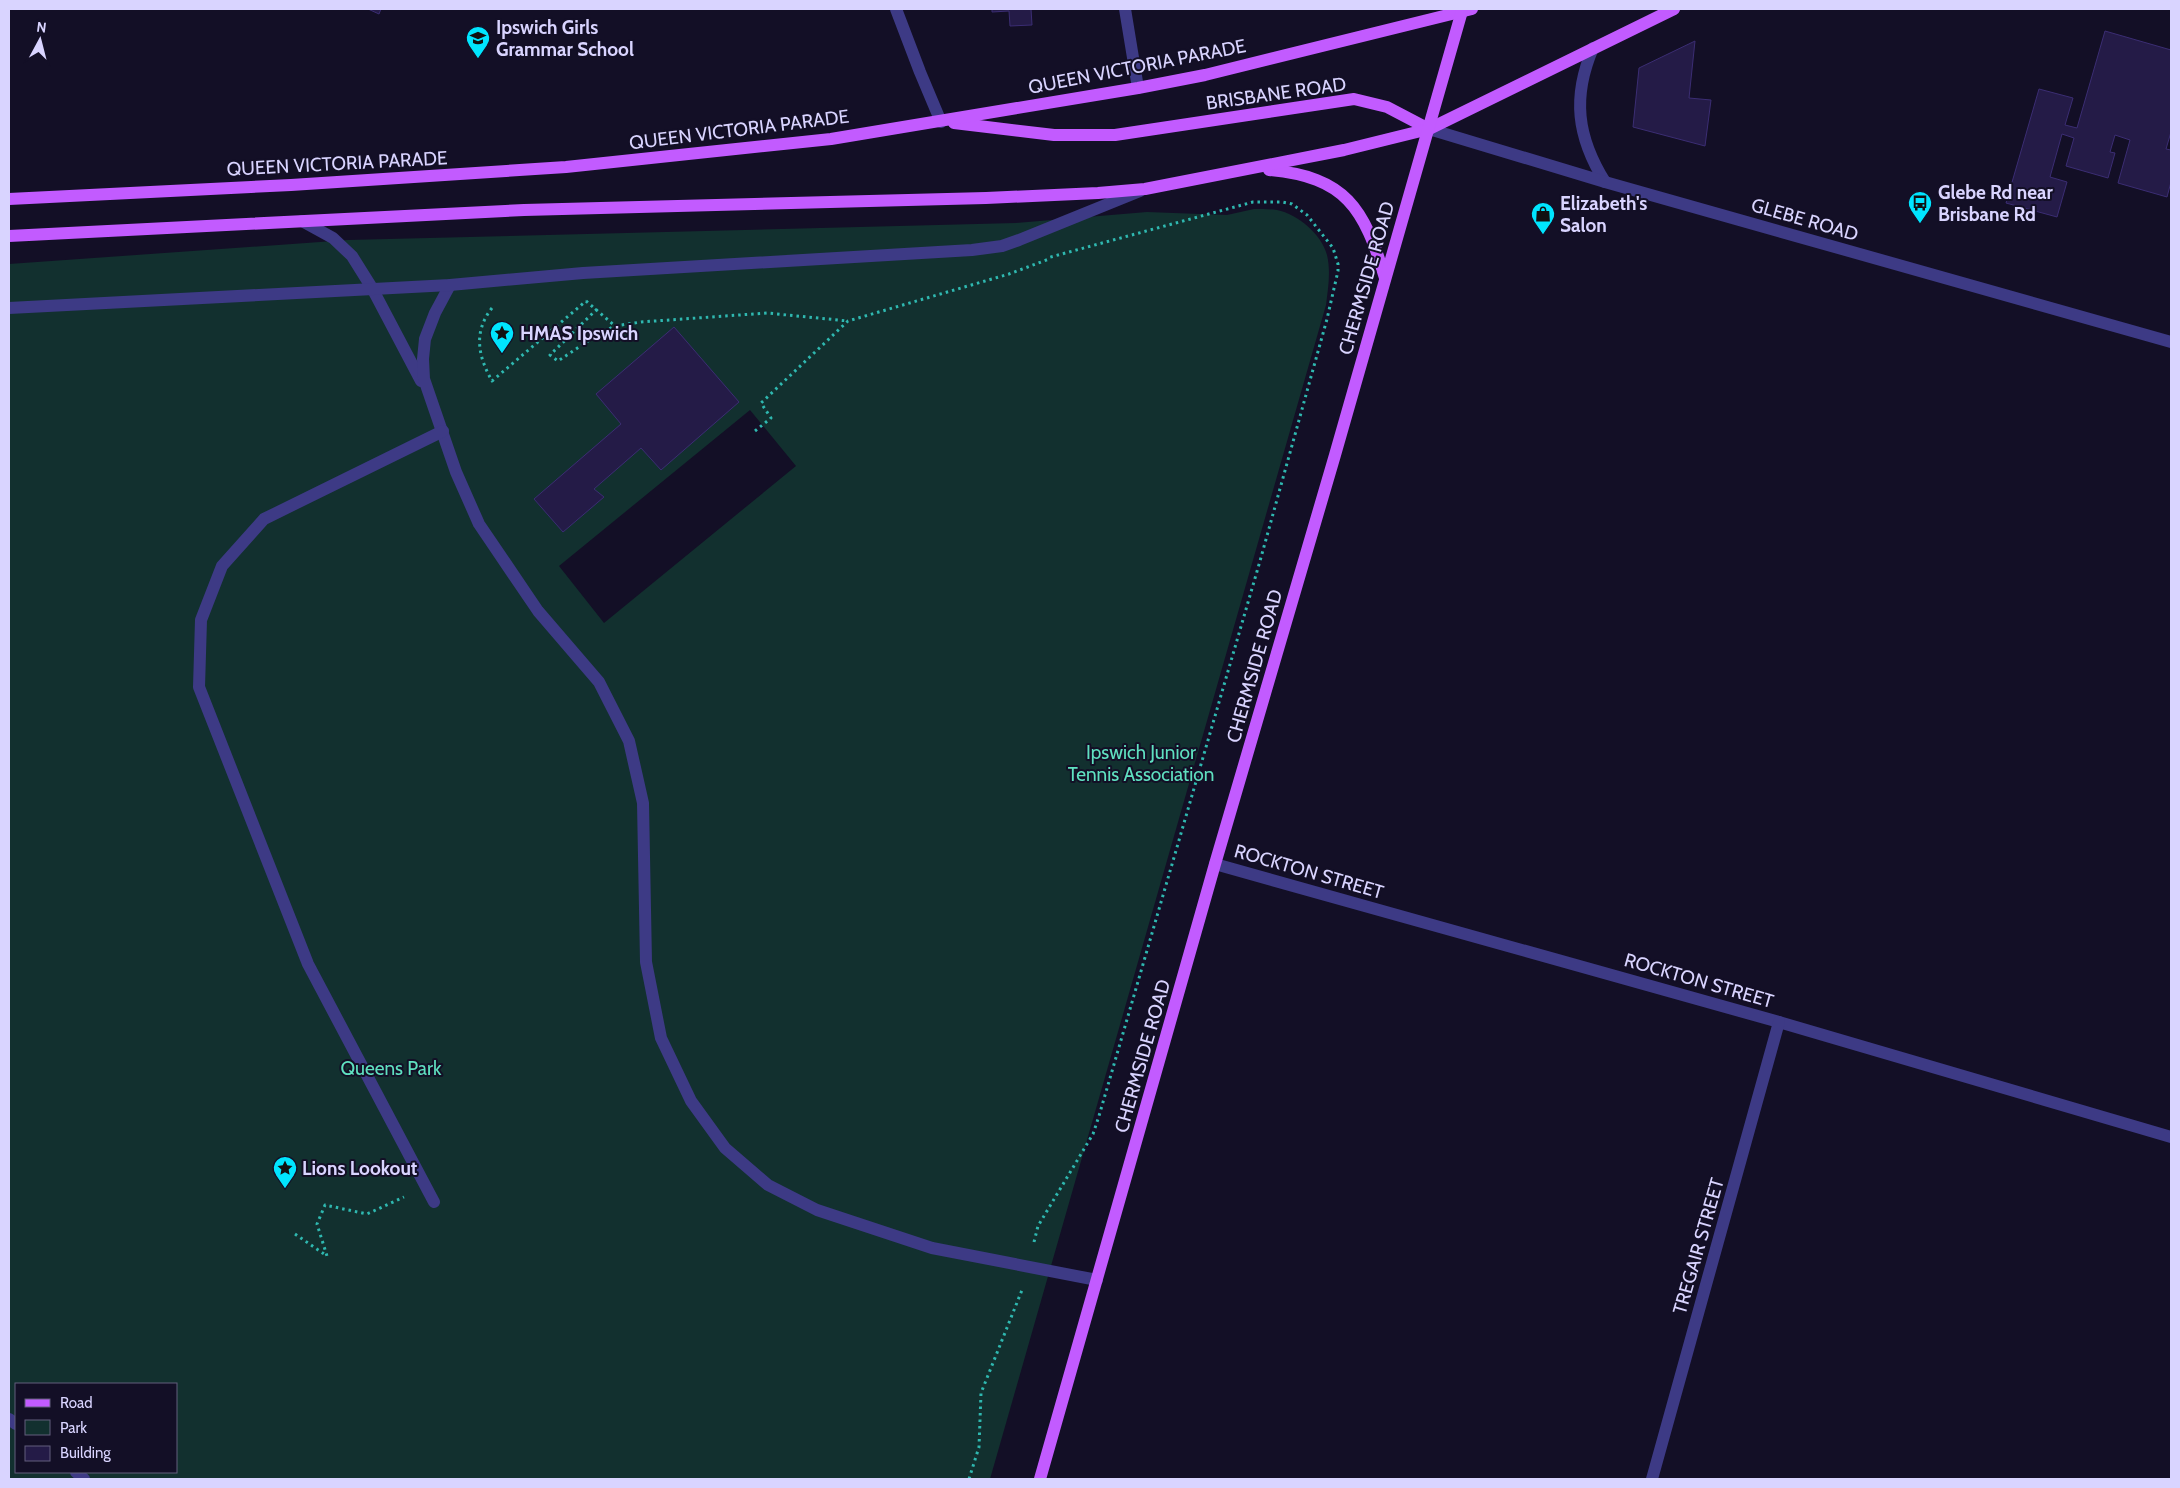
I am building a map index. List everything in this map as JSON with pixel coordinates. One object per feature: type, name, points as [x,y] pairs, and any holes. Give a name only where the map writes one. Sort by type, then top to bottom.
[{"type":"main road","points":[[9,236],[524,210],[986,198],[1145,189],[1344,150],[1429,129],[1674,9]]},
{"type":"main road","name":"QUEEN VICTORIA PARADE","points":[[9,199],[291,185],[566,167],[831,139],[941,122],[1205,75],[1466,10]]},
{"type":"main road","name":"CHERMSIDE ROAD","points":[[1040,1479],[1385,278],[1466,10]]},
{"type":"main road","name":"BRISBANE ROAD","points":[[941,122],[1054,135],[1115,135],[1354,99],[1387,107],[1429,129]]},
{"type":"main road","points":[[1256,168],[1304,175],[1323,181],[1342,194],[1357,210],[1367,226],[1385,278]]},
{"type":"street","points":[[896,9],[941,122]]},
{"type":"street","points":[[1125,9],[1138,88]]},
{"type":"street","points":[[1593,48],[1582,81],[1580,111],[1588,151],[1605,182]]},
{"type":"street","name":"GLEBE ROAD","points":[[1429,129],[1605,182],[2171,342]]},
{"type":"street","points":[[9,308],[450,285],[583,273],[988,248],[1019,240],[1145,189]]},
{"type":"street","points":[[302,221],[322,230],[344,248],[361,268],[430,398]]},
{"type":"street","points":[[450,285],[435,313],[423,348],[424,379],[456,472],[479,524],[538,611],[599,682],[629,741],[643,803],[646,962],[660,1038],[691,1101],[725,1148],[768,1185],[817,1210],[932,1248],[1097,1280]]},
{"type":"street","points":[[434,1202],[308,964],[199,687],[201,620],[222,566],[264,519],[443,431]]},
{"type":"street","name":"ROCKTON STREET","points":[[1216,864],[1779,1022],[2171,1137]]},
{"type":"street","name":"TREGAIR STREET","points":[[1652,1479],[1779,1022]]},
{"type":"path","points":[[969,1479],[979,1447],[981,1392],[1020,1299],[1038,1226],[1093,1134],[1099,1116],[1260,561],[1327,320],[1338,264],[1328,240],[1307,215],[1292,204],[1272,201],[1253,202],[1052,257],[1024,262]]},
{"type":"path","points":[[615,326],[597,309],[550,355],[558,361],[597,334],[615,326],[706,316],[767,313],[848,321],[1009,274],[1052,257]]},
{"type":"path","points":[[499,302],[486,316],[479,338],[482,363],[492,380],[586,301]]},
{"type":"path","points":[[755,432],[771,418],[762,403],[848,321]]},
{"type":"path","points":[[295,1234],[327,1256],[317,1224],[324,1205],[367,1214],[426,1187]]},
{"type":"green space","name":"Queens Park","points":[[1254,209],[1269,209],[1285,212],[1293,216],[1315,233],[1327,255],[1329,274],[1326,305],[990,1479],[9,1479],[9,264],[348,240],[1016,223],[1147,212],[1227,215]],"holes":[[[750,410],[796,466],[604,623],[559,566]]]},
{"type":"building","points":[[368,9],[381,9],[379,14]]},
{"type":"building","points":[[992,9],[1031,9],[1032,25],[1010,26],[1009,11],[992,12]]},
{"type":"building","points":[[2105,31],[2171,50],[2171,132],[2166,149],[2171,150],[2171,182],[2167,197],[2118,183],[2130,140],[2115,135],[2110,152],[2115,153],[2108,178],[2066,166],[2074,138],[2062,134],[2050,177],[2067,182],[2057,217],[2006,203],[2039,89],[2073,98],[2065,125],[2077,128]]},
{"type":"building","points":[[1695,41],[1689,98],[1711,100],[1705,146],[1633,127],[1639,68]]},
{"type":"building","points":[[674,327],[739,402],[661,470],[641,448],[594,489],[604,497],[563,532],[534,499],[621,424],[596,394]]},
{"type":"place","name":"Ipswich Girls Grammar School","points":[[478,59]]},
{"type":"place","name":"Glebe Rd near Brisbane Rd","points":[[1920,224]]},
{"type":"place","name":"Elizabeth's Salon","points":[[1543,235]]},
{"type":"place","name":"HMAS Ipswich","points":[[502,354]]},
{"type":"place","name":"Lions Lookout","points":[[285,1189]]},
{"type":"park label","name":"Ipswich Junior Tennis Association","points":[[1141,763]]}]
